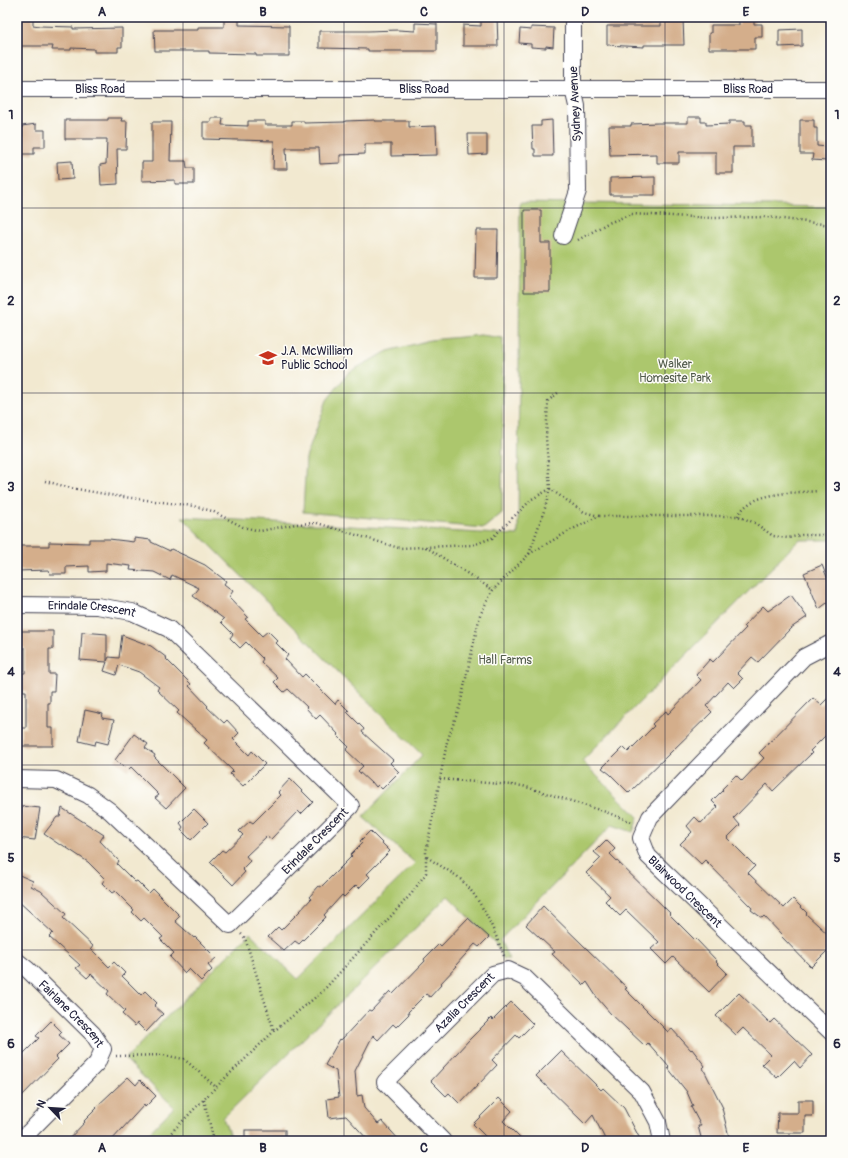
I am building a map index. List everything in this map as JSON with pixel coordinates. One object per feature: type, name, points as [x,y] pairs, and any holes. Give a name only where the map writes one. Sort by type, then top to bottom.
[{"type":"street","name":"Sydney Avenue","points":[[563,236],[578,190],[577,106],[573,89],[573,17]]},
{"type":"street","name":"Bliss Road","points":[[17,89],[831,89]]},
{"type":"street","name":"Erindale Crescent","points":[[17,605],[97,606],[132,612],[169,629],[350,806],[230,925],[110,811],[88,794],[56,780],[17,779]]},
{"type":"street","name":"Blairwood Crescent","points":[[831,643],[804,657],[650,817],[641,838],[648,856],[831,1032]]},
{"type":"street","name":"Fairlane Crescent","points":[[17,961],[93,1034],[103,1049],[97,1063],[20,1141]]},
{"type":"street","name":"Azalia Crescent","points":[[443,1141],[385,1082],[493,974],[508,970],[525,978],[642,1092],[658,1122],[662,1141]]},
{"type":"path","points":[[579,240],[606,224],[631,214],[713,218],[767,217],[831,225]]},
{"type":"path","points":[[529,554],[537,535],[550,489],[546,438],[548,401],[559,392]]},
{"type":"path","points":[[45,481],[71,488],[116,496],[193,506],[212,511],[243,527],[260,530],[296,524],[317,523],[399,548],[473,545],[492,538],[532,499],[550,489]]},
{"type":"path","points":[[550,489],[584,512],[599,516],[738,516],[754,523],[773,536],[788,538],[802,535],[831,535]]},
{"type":"path","points":[[738,516],[741,509],[753,500],[767,496],[818,491]]},
{"type":"path","points":[[163,1141],[274,1031],[322,992],[412,893],[426,873],[426,857],[447,742],[460,704],[480,615],[494,590],[529,554],[569,530],[599,516]]},
{"type":"path","points":[[426,547],[494,590]]},
{"type":"path","points":[[440,779],[523,786],[606,812],[636,824]]},
{"type":"path","points":[[426,857],[458,877],[476,897],[491,924],[506,959]]},
{"type":"path","points":[[245,938],[274,1031]]},
{"type":"path","points":[[113,1056],[163,1055],[184,1059],[216,1087]]},
{"type":"path","points":[[204,1099],[214,1141]]},
{"type":"green space","points":[[520,202],[831,207],[831,540],[799,540],[582,761],[638,817],[633,832],[612,825],[500,940],[509,959],[503,959],[495,943],[448,896],[223,1118],[232,1141],[141,1141],[174,1107],[125,1059],[250,933],[298,979],[415,863],[363,817],[422,755],[182,517],[518,535]]},
{"type":"green space","points":[[481,335],[503,338],[502,513],[484,528],[303,512],[306,458],[327,400],[349,372],[388,351],[430,340]]},
{"type":"building","points":[[17,17],[33,17],[33,25],[40,26],[73,27],[73,29],[122,28],[122,47],[118,47],[118,52],[94,52],[94,49],[71,48],[71,50],[52,50],[53,46],[17,46]]},
{"type":"building","points":[[224,17],[239,17],[239,25],[289,26],[289,56],[256,56],[256,54],[209,53],[209,51],[155,51],[154,30],[198,30],[198,27],[224,27]]},
{"type":"building","points":[[481,17],[497,17],[498,46],[463,46],[463,25],[481,26]]},
{"type":"building","points":[[683,19],[684,45],[644,45],[644,47],[607,45],[607,26],[661,26],[661,20]]},
{"type":"building","points":[[739,19],[754,19],[754,24],[762,24],[762,37],[755,37],[755,49],[709,49],[709,33],[711,33],[711,25],[739,25]]},
{"type":"building","points":[[415,23],[437,24],[437,51],[368,51],[368,49],[319,48],[319,31],[415,31]]},
{"type":"building","points":[[531,27],[554,28],[553,47],[531,47],[531,44],[519,43],[520,29],[531,30]]},
{"type":"building","points":[[802,29],[802,46],[779,47],[779,30]]},
{"type":"building","points":[[688,117],[701,117],[701,122],[706,122],[706,125],[729,124],[729,121],[745,121],[745,125],[752,125],[752,147],[733,147],[733,173],[716,173],[716,152],[679,152],[679,163],[657,163],[657,154],[610,155],[609,126],[688,123]]},
{"type":"building","points":[[108,118],[122,118],[121,121],[127,121],[126,149],[117,149],[118,184],[101,185],[100,165],[106,164],[107,139],[65,139],[65,120],[108,120]]},
{"type":"building","points":[[211,118],[223,118],[222,125],[248,126],[248,121],[265,121],[265,125],[292,125],[292,121],[304,121],[304,123],[375,120],[409,121],[409,127],[436,126],[437,155],[391,156],[391,144],[365,144],[365,154],[340,155],[340,163],[320,164],[319,148],[286,148],[287,169],[273,169],[274,141],[203,139],[203,122],[211,122]]},
{"type":"building","points":[[552,120],[553,156],[535,156],[535,149],[533,149],[532,126],[541,126],[541,121]]},
{"type":"building","points":[[800,120],[814,120],[814,128],[817,128],[817,146],[827,147],[827,161],[812,160],[813,154],[800,154]]},
{"type":"building","points":[[152,122],[171,122],[170,161],[186,161],[187,168],[194,168],[194,184],[175,184],[175,180],[142,181],[142,162],[152,162]]},
{"type":"building","points":[[36,124],[36,130],[45,130],[45,147],[34,147],[34,154],[22,154],[22,126]]},
{"type":"building","points":[[468,134],[487,134],[487,154],[469,155]]},
{"type":"building","points":[[72,161],[73,179],[58,180],[57,162]]},
{"type":"building","points":[[655,177],[655,195],[610,195],[610,178]]},
{"type":"building","points":[[524,210],[541,210],[541,243],[550,243],[550,292],[524,292]]},
{"type":"building","points":[[476,230],[498,230],[497,278],[475,278]]},
{"type":"building","points":[[134,538],[151,540],[151,542],[170,551],[171,549],[205,565],[226,581],[224,584],[233,591],[229,597],[248,617],[245,619],[262,636],[268,631],[278,641],[276,643],[288,655],[285,659],[302,677],[305,674],[335,704],[338,700],[349,711],[347,712],[364,729],[362,732],[393,760],[390,763],[399,772],[382,789],[378,785],[376,787],[372,782],[371,783],[358,771],[363,766],[346,750],[349,747],[320,715],[316,719],[306,708],[307,707],[288,689],[284,692],[274,682],[278,678],[261,662],[263,659],[246,642],[240,648],[230,638],[233,634],[221,622],[224,619],[193,596],[199,588],[172,575],[170,580],[154,572],[130,570],[131,566],[106,563],[106,571],[89,572],[89,566],[66,567],[66,574],[50,574],[49,570],[17,571],[17,546],[49,546],[49,542],[89,543],[89,539],[109,539],[134,542]]},
{"type":"building","points":[[822,565],[831,587],[831,600],[819,609],[804,573]]},
{"type":"building","points":[[791,595],[807,617],[791,628],[758,662],[752,657],[737,673],[743,679],[734,688],[728,682],[706,706],[712,712],[629,793],[602,768],[623,747],[628,752],[654,726],[652,724],[666,711],[668,714],[701,680],[696,675],[710,659],[713,662],[746,628],[744,626],[763,606],[768,611]]},
{"type":"building","points":[[21,631],[53,631],[53,649],[49,649],[49,674],[55,674],[54,691],[50,691],[50,703],[48,703],[48,728],[53,728],[53,746],[21,746],[21,728],[26,728],[26,691],[23,691],[25,648],[21,648]]},
{"type":"building","points":[[82,632],[107,634],[107,661],[109,657],[119,658],[122,635],[151,646],[167,658],[166,659],[191,684],[189,686],[208,706],[207,707],[224,723],[227,720],[239,733],[233,739],[249,755],[252,751],[265,764],[243,786],[230,774],[233,771],[204,743],[207,740],[177,713],[179,711],[157,690],[159,687],[139,672],[119,665],[116,675],[104,671],[107,662],[80,660]]},
{"type":"building","points":[[831,695],[831,730],[810,751],[812,753],[773,791],[767,784],[734,818],[740,825],[727,838],[755,866],[748,873],[784,908],[793,899],[807,913],[806,914],[831,937],[831,947],[811,967],[764,916],[762,918],[751,910],[752,908],[705,860],[701,864],[680,844],[692,832],[687,826],[695,817],[701,823],[718,807],[712,801],[723,790],[722,789],[736,775],[742,781],[764,758],[759,753],[813,698],[821,705]]},
{"type":"building","points":[[85,710],[103,714],[102,718],[114,720],[108,744],[96,741],[95,745],[79,741]]},
{"type":"building","points":[[134,734],[148,744],[145,748],[155,755],[154,757],[185,788],[166,808],[155,798],[159,795],[131,767],[128,770],[115,760]]},
{"type":"building","points":[[290,779],[313,802],[301,814],[298,811],[271,839],[267,836],[246,856],[250,861],[242,869],[245,872],[233,885],[210,862],[222,850],[225,852],[243,835],[239,831],[250,821],[253,823],[281,795],[278,792]]},
{"type":"building","points":[[22,806],[40,808],[35,840],[17,838]]},
{"type":"building","points":[[62,808],[104,835],[100,841],[119,861],[117,864],[135,882],[137,881],[149,893],[153,889],[180,916],[175,921],[194,938],[195,937],[216,958],[208,965],[212,970],[201,981],[189,969],[185,973],[170,957],[174,953],[160,939],[163,937],[144,918],[141,921],[132,912],[134,910],[115,891],[112,893],[102,883],[105,879],[88,862],[44,834],[57,817],[60,817]]},
{"type":"building","points":[[194,809],[208,823],[191,840],[181,830],[183,827],[180,823]]},
{"type":"building","points":[[370,831],[390,851],[367,874],[370,877],[359,888],[356,885],[344,897],[342,895],[324,915],[326,917],[299,944],[295,941],[284,951],[268,937],[278,927],[281,930],[300,911],[311,899],[309,897],[319,886],[321,887],[352,856],[350,855],[362,843],[360,841]]},
{"type":"building","points":[[606,840],[615,849],[610,854],[695,940],[696,939],[727,973],[709,992],[673,957],[666,964],[651,949],[659,942],[626,910],[620,916],[605,901],[610,896],[586,873],[601,858],[594,852]]},
{"type":"building","points":[[17,874],[33,881],[31,886],[41,891],[66,914],[63,918],[93,946],[91,949],[109,967],[114,962],[125,973],[122,976],[141,995],[145,991],[157,1003],[154,1006],[163,1014],[146,1032],[137,1023],[135,1026],[122,1014],[125,1011],[107,994],[109,991],[91,974],[87,978],[76,968],[80,965],[49,937],[53,933],[17,900]]},
{"type":"building","points":[[543,906],[627,988],[625,989],[668,1032],[672,1029],[691,1050],[692,1049],[705,1066],[703,1068],[723,1108],[730,1141],[702,1141],[698,1126],[701,1126],[691,1107],[693,1106],[687,1092],[668,1068],[669,1067],[648,1043],[645,1046],[610,1013],[598,999],[587,982],[584,985],[552,954],[555,952],[526,925]]},
{"type":"building","points":[[468,918],[489,937],[479,947],[475,944],[430,997],[426,994],[408,1012],[409,1014],[396,1027],[393,1024],[378,1040],[373,1035],[355,1071],[357,1096],[362,1095],[364,1108],[378,1124],[382,1121],[400,1141],[369,1141],[346,1116],[329,1118],[327,1099],[339,1097],[336,1071],[325,1065],[340,1039],[341,1040],[369,1010],[371,1011],[390,991],[393,994],[425,961],[424,959],[439,944],[441,946]]},
{"type":"building","points":[[739,993],[770,1023],[774,1019],[812,1055],[800,1068],[794,1061],[777,1078],[762,1064],[771,1055],[743,1028],[736,1035],[716,1016]]},
{"type":"building","points":[[511,1002],[533,1024],[519,1038],[516,1035],[492,1060],[497,1065],[460,1104],[449,1093],[446,1096],[431,1081],[491,1018],[493,1020]]},
{"type":"building","points":[[51,1021],[62,1032],[59,1035],[69,1044],[56,1057],[58,1059],[17,1101],[17,1060],[39,1038],[36,1036]]},
{"type":"building","points":[[561,1051],[601,1090],[603,1088],[624,1108],[641,1141],[606,1141],[593,1115],[585,1124],[536,1076]]},
{"type":"building","points":[[128,1077],[136,1085],[140,1080],[156,1096],[145,1107],[144,1105],[111,1141],[67,1141],[97,1108],[96,1107]]},
{"type":"building","points":[[499,1098],[512,1111],[503,1121],[523,1141],[490,1141],[473,1124]]},
{"type":"building","points":[[798,1100],[813,1100],[813,1116],[805,1116],[805,1133],[777,1133],[778,1113],[798,1113]]},
{"type":"building","points":[[245,1130],[285,1130],[285,1141],[245,1141]]},
{"type":"place","name":"J.A. McWilliam Public School","points":[[268,358]]},
{"type":"park label","name":"Walker Homesite Park","points":[[675,371]]},
{"type":"park label","name":"Hall Farms","points":[[505,660]]}]
